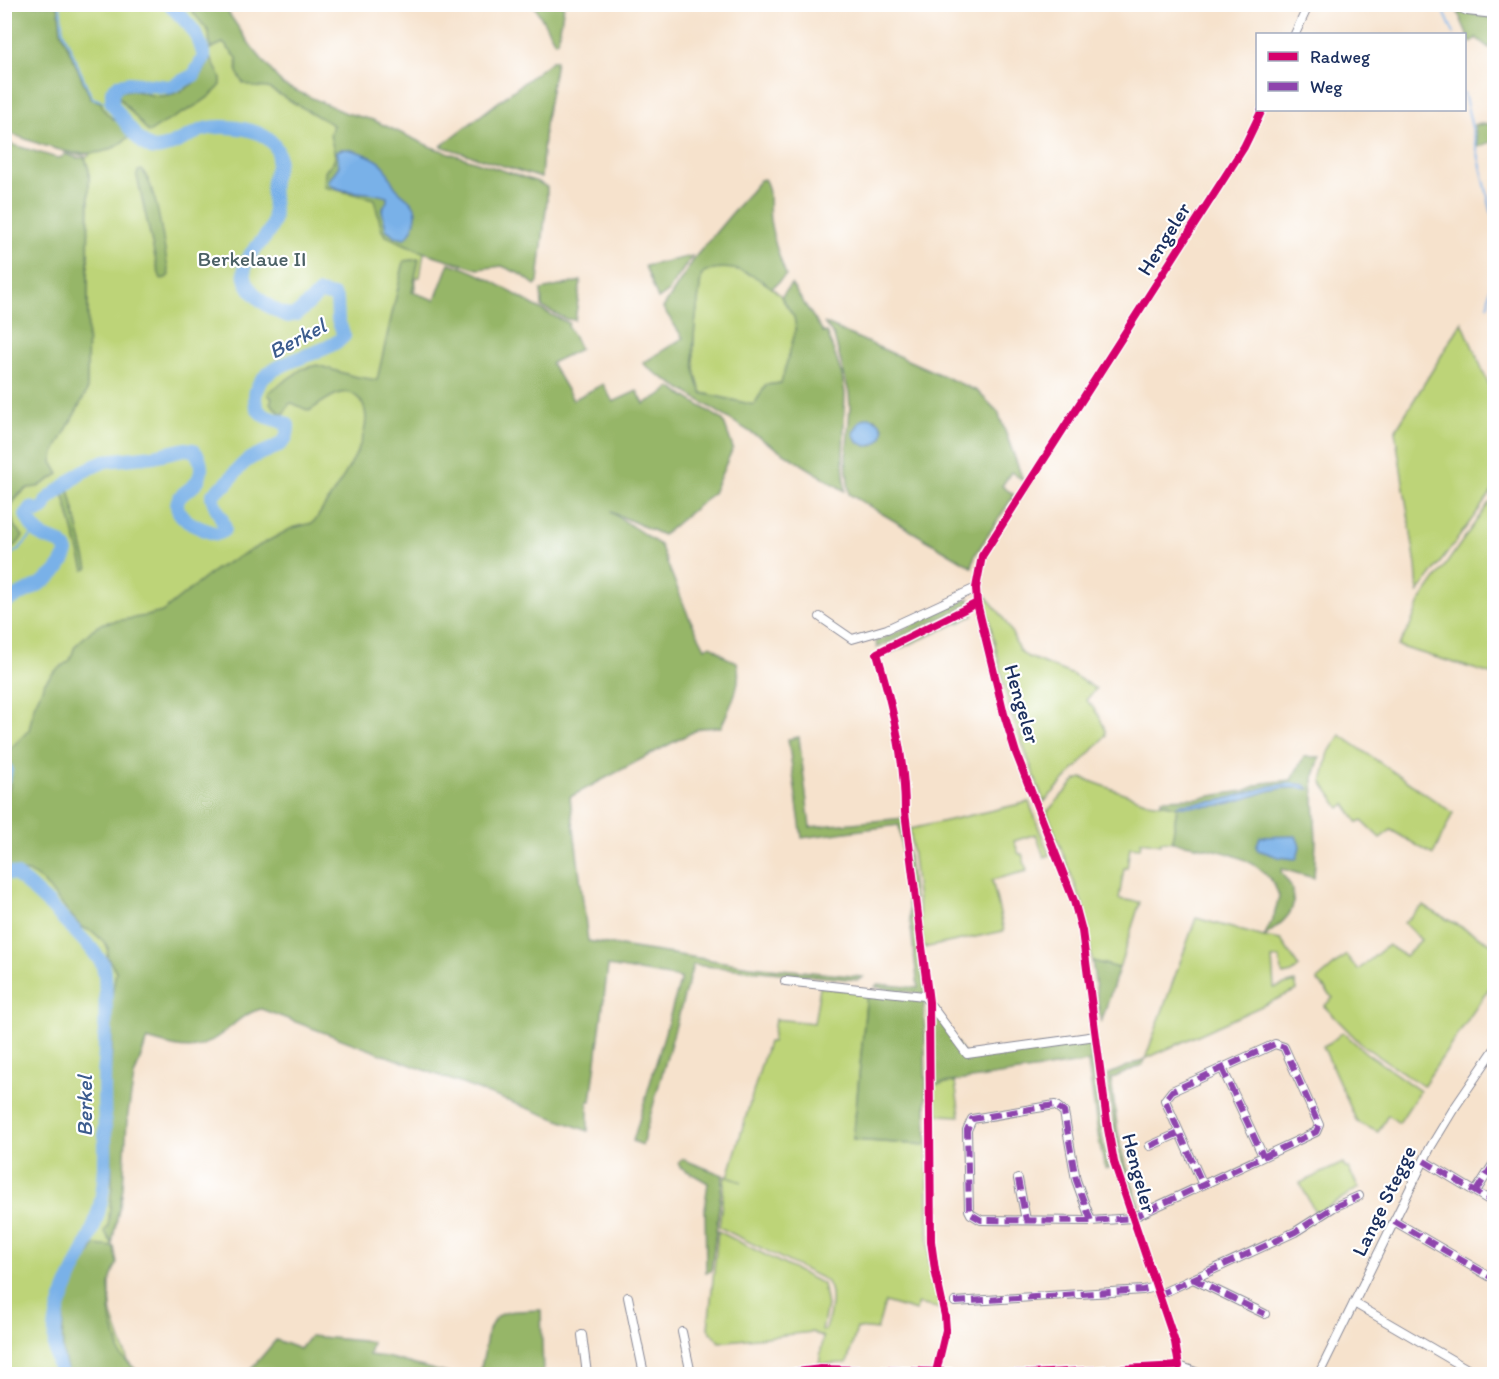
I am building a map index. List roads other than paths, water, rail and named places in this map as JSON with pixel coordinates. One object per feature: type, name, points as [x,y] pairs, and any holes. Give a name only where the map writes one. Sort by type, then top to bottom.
[{"type":"street","points":[[1295,33],[1309,4]]},
{"type":"street","points":[[1450,4],[1467,11],[1494,14]]},
{"type":"street","name":"Hengeler","points":[[1179,1366],[1175,1342],[1114,1162],[1082,931],[1074,902],[1016,753],[981,621],[976,588],[982,556],[1244,147],[1262,111]]},
{"type":"street","points":[[820,617],[852,639],[887,628],[976,588]]},
{"type":"street","points":[[784,981],[924,996],[967,1054],[1096,1036]]},
{"type":"street","points":[[1091,1221],[1076,1180],[1064,1112],[1055,1105],[972,1119],[968,1130],[971,1214],[981,1220],[1091,1221],[1132,1218],[1203,1185],[1263,1156],[1316,1132],[1319,1125],[1284,1047],[1275,1044],[1172,1091],[1165,1100],[1203,1185]]},
{"type":"street","name":"Lange Stegge","points":[[1319,1374],[1424,1161],[1453,1110],[1494,1050]]},
{"type":"street","points":[[1222,1068],[1263,1156]]},
{"type":"street","points":[[1150,1146],[1179,1133]]},
{"type":"street","points":[[1424,1161],[1494,1203]]},
{"type":"street","points":[[1476,1191],[1494,1163]]},
{"type":"street","points":[[1018,1179],[1026,1220]]},
{"type":"street","points":[[955,1302],[1157,1291],[1192,1279],[1295,1232],[1334,1207],[1359,1196]]},
{"type":"street","points":[[1394,1221],[1494,1279]]},
{"type":"street","points":[[1192,1279],[1265,1314]]},
{"type":"street","points":[[628,1297],[644,1374]]},
{"type":"street","points":[[1354,1303],[1476,1374]]},
{"type":"street","points":[[682,1332],[691,1374]]},
{"type":"street","points":[[582,1335],[587,1374]]},
{"type":"street","points":[[780,1374],[820,1372],[1030,1374],[1179,1366],[1201,1374]]},
{"type":"water","points":[[342,149],[365,154],[381,163],[396,188],[413,204],[416,212],[415,222],[405,238],[395,236],[386,229],[382,210],[387,197],[344,190],[330,185],[328,182],[339,166],[337,151]]},
{"type":"water","points":[[868,417],[880,423],[883,432],[879,441],[867,446],[857,442],[853,433],[860,421]]},
{"type":"water","points":[[1291,783],[1305,785],[1309,789],[1273,790],[1221,805],[1177,806],[1219,801],[1271,786]]},
{"type":"water","points":[[1296,836],[1300,846],[1295,859],[1279,857],[1258,850],[1256,847],[1260,837]]},
{"type":"waterway","points":[[60,4],[63,31],[89,91],[93,98],[112,104]]},
{"type":"waterway","name":"Berkel","points":[[4,603],[49,577],[63,562],[67,552],[60,543],[38,533],[26,515],[31,508],[39,511],[47,500],[82,472],[105,461],[154,456],[185,449],[193,450],[201,463],[200,474],[196,483],[178,500],[178,511],[197,527],[215,533],[223,531],[224,525],[212,496],[245,462],[278,446],[287,434],[288,425],[265,416],[258,409],[255,398],[258,385],[266,375],[278,367],[322,350],[344,336],[338,320],[337,301],[334,296],[320,293],[297,314],[288,316],[263,302],[255,295],[245,279],[244,270],[247,260],[269,232],[273,222],[273,181],[278,158],[277,150],[272,142],[254,132],[221,127],[202,130],[162,148],[151,148],[135,135],[112,104],[112,91],[119,85],[129,83],[170,87],[194,75],[204,57],[201,47],[191,28],[170,4]]},
{"type":"waterway","points":[[1416,4],[1445,7]]},
{"type":"waterway","points":[[1442,7],[1454,33]]},
{"type":"waterway","points":[[1466,102],[1494,223]]},
{"type":"waterway","points":[[1488,305],[1494,255]]},
{"type":"waterway","points":[[4,559],[18,550],[36,531]]},
{"type":"waterway","name":"Berkel","points":[[4,767],[6,769],[4,778]]},
{"type":"waterway","name":"Berkel","points":[[4,872],[17,875],[50,905],[91,948],[102,963],[105,976],[103,1190],[95,1223],[63,1296],[58,1314],[55,1353],[61,1374]]},
{"type":"park label","name":"Berkelaue II","points":[[252,259]]}]
